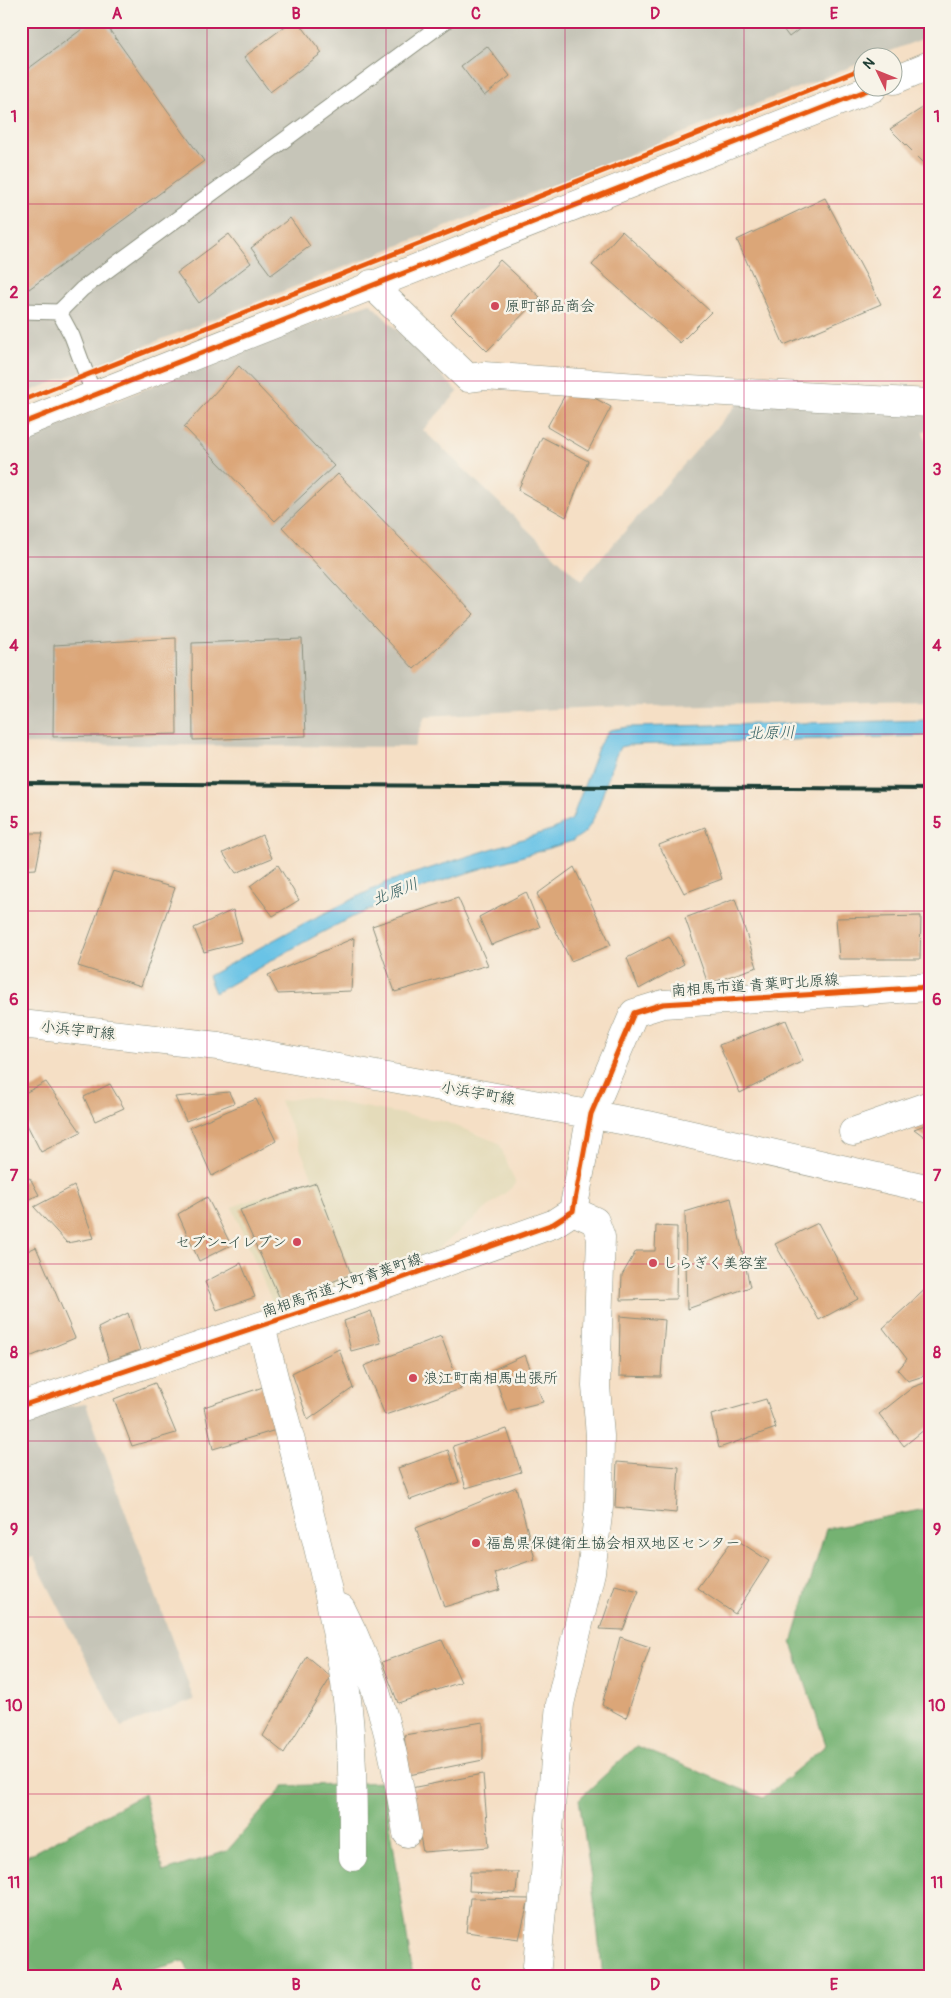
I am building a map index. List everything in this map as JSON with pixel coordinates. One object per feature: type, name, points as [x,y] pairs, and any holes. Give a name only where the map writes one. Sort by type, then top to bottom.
[{"type":"street","points":[[904,76],[930,65]]},
{"type":"street","points":[[21,424],[371,284],[854,95]]},
{"type":"street","points":[[371,284],[468,378],[484,376],[652,388],[930,403]]},
{"type":"street","name":"南相馬市道 青葉町北原線","points":[[591,1114],[634,1013],[663,1004],[930,987]]},
{"type":"street","name":"小浜字町線","points":[[21,1024],[218,1046],[591,1114],[930,1189]]},
{"type":"street","points":[[853,1132],[930,1105]]},
{"type":"street","points":[[536,1977],[560,1704],[591,1572],[599,1507],[600,1436],[596,1386],[601,1237],[595,1221],[573,1211],[591,1114]]},
{"type":"street","name":"南相馬市道 大町青葉町線","points":[[21,1406],[261,1326],[553,1224],[573,1211]]},
{"type":"street","points":[[261,1326],[325,1578],[344,1683],[353,1762],[353,1857]]},
{"type":"street","points":[[325,1578],[350,1627],[386,1721],[407,1833]]},
{"type":"lane","points":[[21,311],[59,312],[82,289],[446,21]]},
{"type":"lane","points":[[59,312],[72,336],[94,395]]},
{"type":"shaded area","points":[[21,21],[930,21],[930,36],[899,48],[854,48],[854,66],[21,395]]},
{"type":"shaded area","points":[[370,303],[458,392],[423,430],[581,581],[740,401],[930,413],[930,428],[923,432],[930,455],[930,701],[596,707],[425,716],[414,747],[21,744],[21,441],[245,347]]},
{"type":"shaded area","points":[[309,1097],[446,1122],[499,1143],[516,1184],[423,1261],[275,1309],[232,1207],[313,1179],[280,1101]]},
{"type":"shaded area","points":[[21,1365],[44,1410],[86,1404],[194,1700],[121,1727],[33,1557],[21,1561]]},
{"type":"green space","points":[[930,1508],[930,1977],[603,1977],[593,1891],[579,1799],[636,1746],[763,1798],[826,1745],[792,1643],[826,1529]]},
{"type":"green space","points":[[384,1782],[413,1977],[192,1977],[184,1961],[126,1977],[21,1977],[21,1859],[144,1794],[163,1872],[227,1851],[284,1786]]},
{"type":"water","name":"北原川","points":[[930,720],[930,735],[921,736],[629,745],[620,747],[591,824],[585,832],[572,841],[425,887],[377,906],[315,936],[215,993],[208,976],[303,924],[387,882],[554,829],[572,819],[599,745],[610,730],[628,727]]},
{"type":"building","points":[[93,21],[103,21],[204,161],[29,289],[21,279],[21,74]]},
{"type":"building","points":[[292,21],[298,21],[322,53],[270,92],[244,57]]},
{"type":"building","points":[[777,21],[810,21],[789,37]]},
{"type":"building","points":[[487,46],[510,76],[484,96],[461,66]]},
{"type":"building","points":[[930,103],[930,169],[890,129]]},
{"type":"building","points":[[825,198],[881,304],[784,345],[737,240]]},
{"type":"building","points":[[290,218],[310,246],[271,275],[251,248]]},
{"type":"building","points":[[622,231],[711,312],[680,343],[592,265]]},
{"type":"building","points":[[229,234],[251,263],[199,303],[177,273]]},
{"type":"building","name":"原町部品商会","points":[[500,260],[540,297],[487,351],[451,315]]},
{"type":"building","points":[[239,366],[334,466],[275,521],[184,427]]},
{"type":"building","points":[[565,395],[589,395],[611,407],[588,451],[547,427]]},
{"type":"building","points":[[542,437],[588,461],[566,517],[518,490]]},
{"type":"building","points":[[338,474],[474,614],[414,669],[282,527]]},
{"type":"building","points":[[176,638],[177,734],[53,737],[54,645]]},
{"type":"building","points":[[302,639],[306,736],[193,740],[192,643]]},
{"type":"building","points":[[21,656],[26,701],[21,702]]},
{"type":"building","points":[[705,827],[722,879],[684,893],[659,845]]},
{"type":"building","points":[[21,833],[43,833],[36,869],[21,870]]},
{"type":"building","points":[[262,835],[272,858],[236,873],[223,853]]},
{"type":"building","points":[[278,865],[299,900],[273,916],[250,886]]},
{"type":"building","points":[[574,867],[611,945],[571,961],[537,894]]},
{"type":"building","points":[[113,871],[175,888],[141,986],[78,966]]},
{"type":"building","points":[[526,892],[540,927],[491,945],[479,917]]},
{"type":"building","points":[[458,898],[488,965],[395,992],[372,926]]},
{"type":"building","points":[[735,899],[757,967],[708,984],[685,918]]},
{"type":"building","points":[[233,910],[242,942],[204,952],[194,928]]},
{"type":"building","points":[[921,916],[920,959],[839,959],[836,918]]},
{"type":"building","points":[[669,936],[684,964],[639,989],[627,958]]},
{"type":"building","points":[[354,938],[351,991],[278,994],[268,975]]},
{"type":"building","points":[[786,1020],[803,1061],[740,1093],[719,1045]]},
{"type":"building","points":[[46,1082],[81,1132],[41,1152],[21,1113],[21,1095]]},
{"type":"building","points":[[110,1084],[124,1108],[95,1121],[84,1097]]},
{"type":"building","points":[[229,1092],[234,1103],[186,1121],[175,1097]]},
{"type":"building","points":[[256,1099],[276,1141],[212,1176],[190,1127]]},
{"type":"building","points":[[930,1123],[930,1141],[914,1129]]},
{"type":"building","points":[[30,1178],[39,1195],[21,1202],[21,1182]]},
{"type":"building","name":"セブン-イレブン","points":[[316,1183],[351,1274],[282,1303],[240,1210]]},
{"type":"building","points":[[74,1186],[94,1238],[67,1243],[34,1207]]},
{"type":"building","points":[[207,1197],[231,1245],[199,1261],[178,1214]]},
{"type":"building","points":[[731,1198],[750,1287],[687,1309],[685,1212]]},
{"type":"building","points":[[818,1223],[858,1299],[819,1320],[775,1244]]},
{"type":"building","name":"しらぎく美容室","points":[[656,1226],[677,1227],[676,1299],[621,1300],[622,1275],[636,1251],[655,1251]]},
{"type":"building","points":[[36,1247],[75,1338],[27,1358],[21,1344],[21,1254]]},
{"type":"building","points":[[241,1263],[255,1297],[217,1310],[205,1282]]},
{"type":"building","points":[[930,1285],[930,1374],[908,1381],[898,1370],[907,1359],[883,1328]]},
{"type":"building","points":[[371,1311],[381,1343],[351,1351],[344,1321]]},
{"type":"building","points":[[128,1313],[140,1350],[109,1361],[98,1328]]},
{"type":"building","points":[[620,1316],[665,1320],[661,1377],[619,1376]]},
{"type":"building","name":"浪江町南相馬出張所","points":[[441,1336],[461,1389],[385,1415],[364,1366]]},
{"type":"building","points":[[339,1349],[353,1388],[308,1420],[292,1373]]},
{"type":"building","points":[[525,1355],[543,1402],[507,1411],[492,1370]]},
{"type":"building","points":[[930,1381],[930,1425],[904,1446],[879,1414],[913,1387]]},
{"type":"building","points":[[155,1383],[176,1433],[132,1446],[114,1399]]},
{"type":"building","points":[[263,1387],[276,1430],[213,1449],[204,1407]]},
{"type":"building","points":[[766,1399],[776,1428],[719,1448],[711,1415]]},
{"type":"building","points":[[507,1429],[521,1472],[466,1488],[453,1446]]},
{"type":"building","points":[[448,1450],[459,1482],[410,1500],[398,1468]]},
{"type":"building","points":[[617,1462],[679,1467],[676,1513],[615,1507]]},
{"type":"building","name":"福島県保健衛生協会相双地区センター","points":[[516,1487],[535,1559],[495,1573],[500,1590],[444,1607],[416,1528]]},
{"type":"building","points":[[734,1538],[769,1561],[735,1614],[697,1588]]},
{"type":"building","points":[[615,1585],[639,1591],[623,1630],[600,1629]]},
{"type":"building","points":[[620,1637],[650,1647],[626,1718],[602,1705]]},
{"type":"building","points":[[442,1640],[461,1682],[398,1703],[382,1662]]},
{"type":"building","points":[[307,1657],[331,1677],[284,1753],[263,1736]]},
{"type":"building","points":[[483,1722],[483,1760],[409,1775],[404,1735]]},
{"type":"building","points":[[483,1774],[489,1847],[423,1852],[411,1788]]},
{"type":"building","points":[[470,1872],[518,1872],[516,1893],[469,1891]]},
{"type":"building","points":[[470,1898],[529,1899],[519,1939],[466,1932]]},
{"type":"railway","points":[[21,783],[930,789]]},
{"type":"cycle path","points":[[21,401],[854,72]]},
{"type":"cycle path","points":[[21,424],[854,95]]},
{"type":"cycle path","points":[[21,1406],[388,1283],[553,1224],[573,1211],[591,1114],[634,1013],[663,1004],[930,987]]},
{"type":"place","name":"原町部品商会","points":[[495,306]]},
{"type":"place","name":"セブン-イレブン","points":[[297,1242]]},
{"type":"place","name":"しらぎく美容室","points":[[653,1263]]},
{"type":"place","name":"浪江町南相馬出張所","points":[[413,1378]]},
{"type":"place","name":"福島県保健衛生協会相双地区センター","points":[[476,1543]]}]
